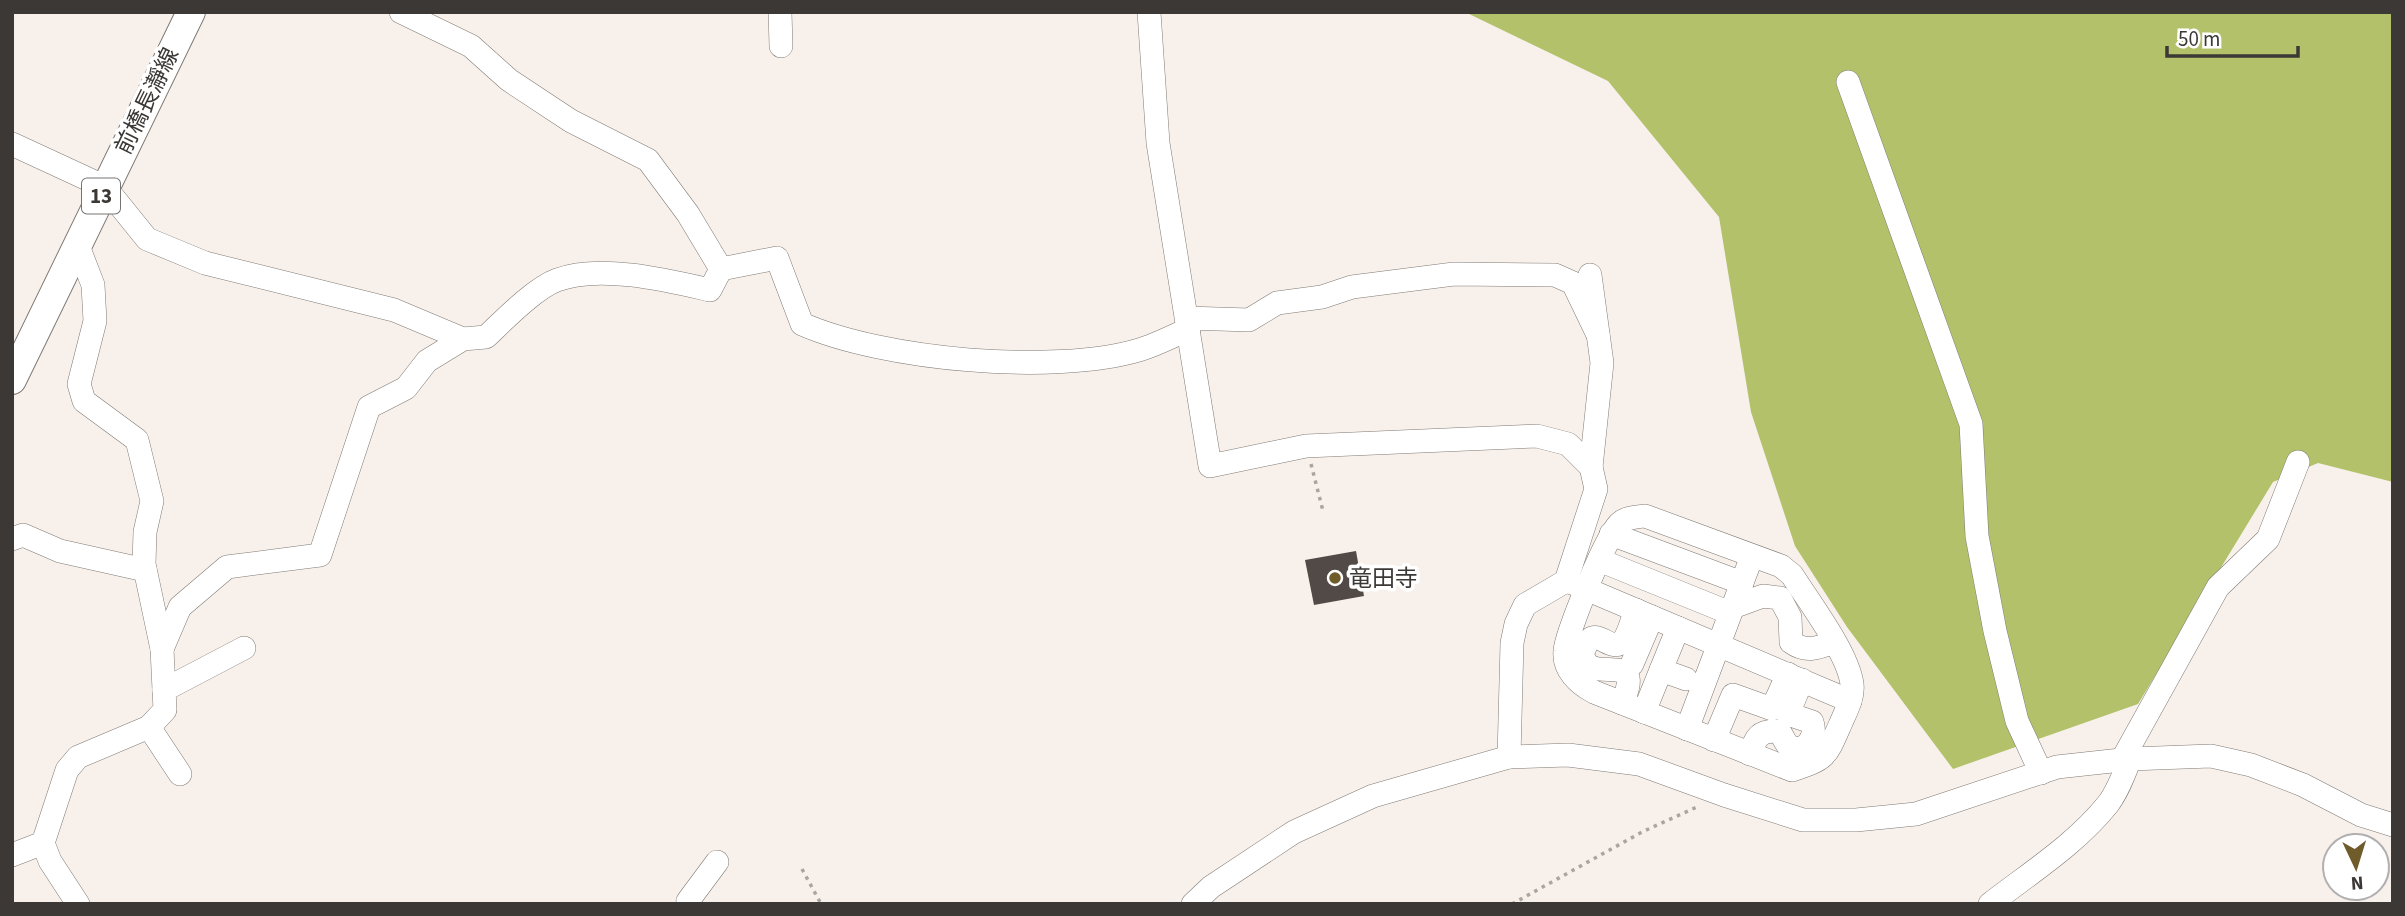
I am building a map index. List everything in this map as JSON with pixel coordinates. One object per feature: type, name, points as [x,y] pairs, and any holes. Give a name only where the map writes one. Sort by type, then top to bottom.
[{"type":"main road","name":"前橋長瀞線","points":[[12,380],[191,12]]},
{"type":"street","points":[[401,12],[471,46],[509,80],[571,121],[648,160],[688,214],[721,269]]},
{"type":"street","points":[[780,12],[781,46]]},
{"type":"street","points":[[1149,12],[1158,143],[1210,466],[1306,446],[1537,436],[1568,443],[1591,467]]},
{"type":"street","points":[[1848,82],[1971,424],[1977,536],[1995,631],[2017,721],[2041,773]]},
{"type":"street","points":[[12,144],[105,187],[147,239],[205,263],[394,310],[463,339]]},
{"type":"street","points":[[78,246],[93,285],[95,321],[79,384],[84,401],[137,440],[152,501],[145,533],[145,570],[163,649],[165,710],[149,727],[78,757],[67,770],[43,843],[50,861],[78,904]]},
{"type":"street","points":[[721,269],[777,258],[802,324],[828,335],[928,355],[979,360],[1040,363],[1094,359],[1140,350],[1188,323],[1249,320],[1277,303],[1322,297],[1352,287],[1454,274],[1555,275],[1573,283],[1598,335]]},
{"type":"street","points":[[163,649],[180,607],[227,567],[320,555],[369,407],[406,388],[427,361],[463,339],[486,337],[519,306],[556,280],[595,274],[641,275],[710,290],[721,269]]},
{"type":"street","points":[[1509,757],[1512,643],[1516,624],[1525,605],[1576,585],[1599,560],[1611,534],[1621,522],[1632,517],[1645,516],[1782,566],[1792,575],[1846,663],[1852,685],[1850,701],[1829,751],[1818,762],[1793,771],[1622,703],[1580,684],[1571,675],[1564,651],[1576,585],[1596,489],[1591,467],[1602,363],[1590,275]]},
{"type":"street","points":[[1990,904],[2071,840],[2109,802],[2126,760],[2218,587],[2268,539],[2298,462]]},
{"type":"street","points":[[1611,534],[1741,583]]},
{"type":"street","points":[[12,539],[23,535],[60,551],[145,570]]},
{"type":"street","points":[[1687,729],[1752,556]]},
{"type":"street","points":[[1599,560],[1732,610],[1763,596],[1780,597],[1790,617],[1791,642],[1800,648],[1808,649],[1834,642]]},
{"type":"street","points":[[1576,585],[1850,701]]},
{"type":"street","points":[[1632,664],[1644,614]]},
{"type":"street","points":[[1622,703],[1628,689],[1623,671],[1616,667],[1599,670],[1591,668],[1585,663],[1585,646],[1594,637],[1617,645],[1644,614]]},
{"type":"street","points":[[1644,712],[1678,628]]},
{"type":"street","points":[[164,690],[244,648]]},
{"type":"street","points":[[1661,670],[1686,679]]},
{"type":"street","points":[[1714,740],[1734,695],[1772,709],[1795,677]]},
{"type":"street","points":[[1750,754],[1755,737],[1765,732],[1779,731],[1787,745],[1793,748],[1801,748],[1811,741],[1815,728],[1812,722],[1788,714],[1795,677]]},
{"type":"street","points":[[149,727],[180,774]]},
{"type":"street","points":[[1193,904],[1214,895],[1294,832],[1373,796],[1509,757],[1568,755],[1639,764],[1803,820],[1856,820],[1916,814],[2057,767],[2211,756],[2251,765],[2303,785],[2361,816],[2393,825]]},
{"type":"street","points":[[12,855],[43,843]]},
{"type":"street","points":[[690,904],[688,901],[717,862]]},
{"type":"path","points":[[1308,454],[1323,511]]},
{"type":"path","points":[[1512,904],[1642,832],[1724,795]]},
{"type":"path","points":[[802,869],[821,904]]},
{"type":"green space","points":[[1465,12],[2393,12],[2393,482],[2318,463],[2273,482],[2138,704],[1953,769],[1847,627],[1795,546],[1751,412],[1719,217],[1608,81]]},
{"type":"building","name":"竜田寺","points":[[1356,551],[1364,596],[1314,605],[1305,560]]},
{"type":"place","name":"竜田寺","points":[[1335,578]]}]
